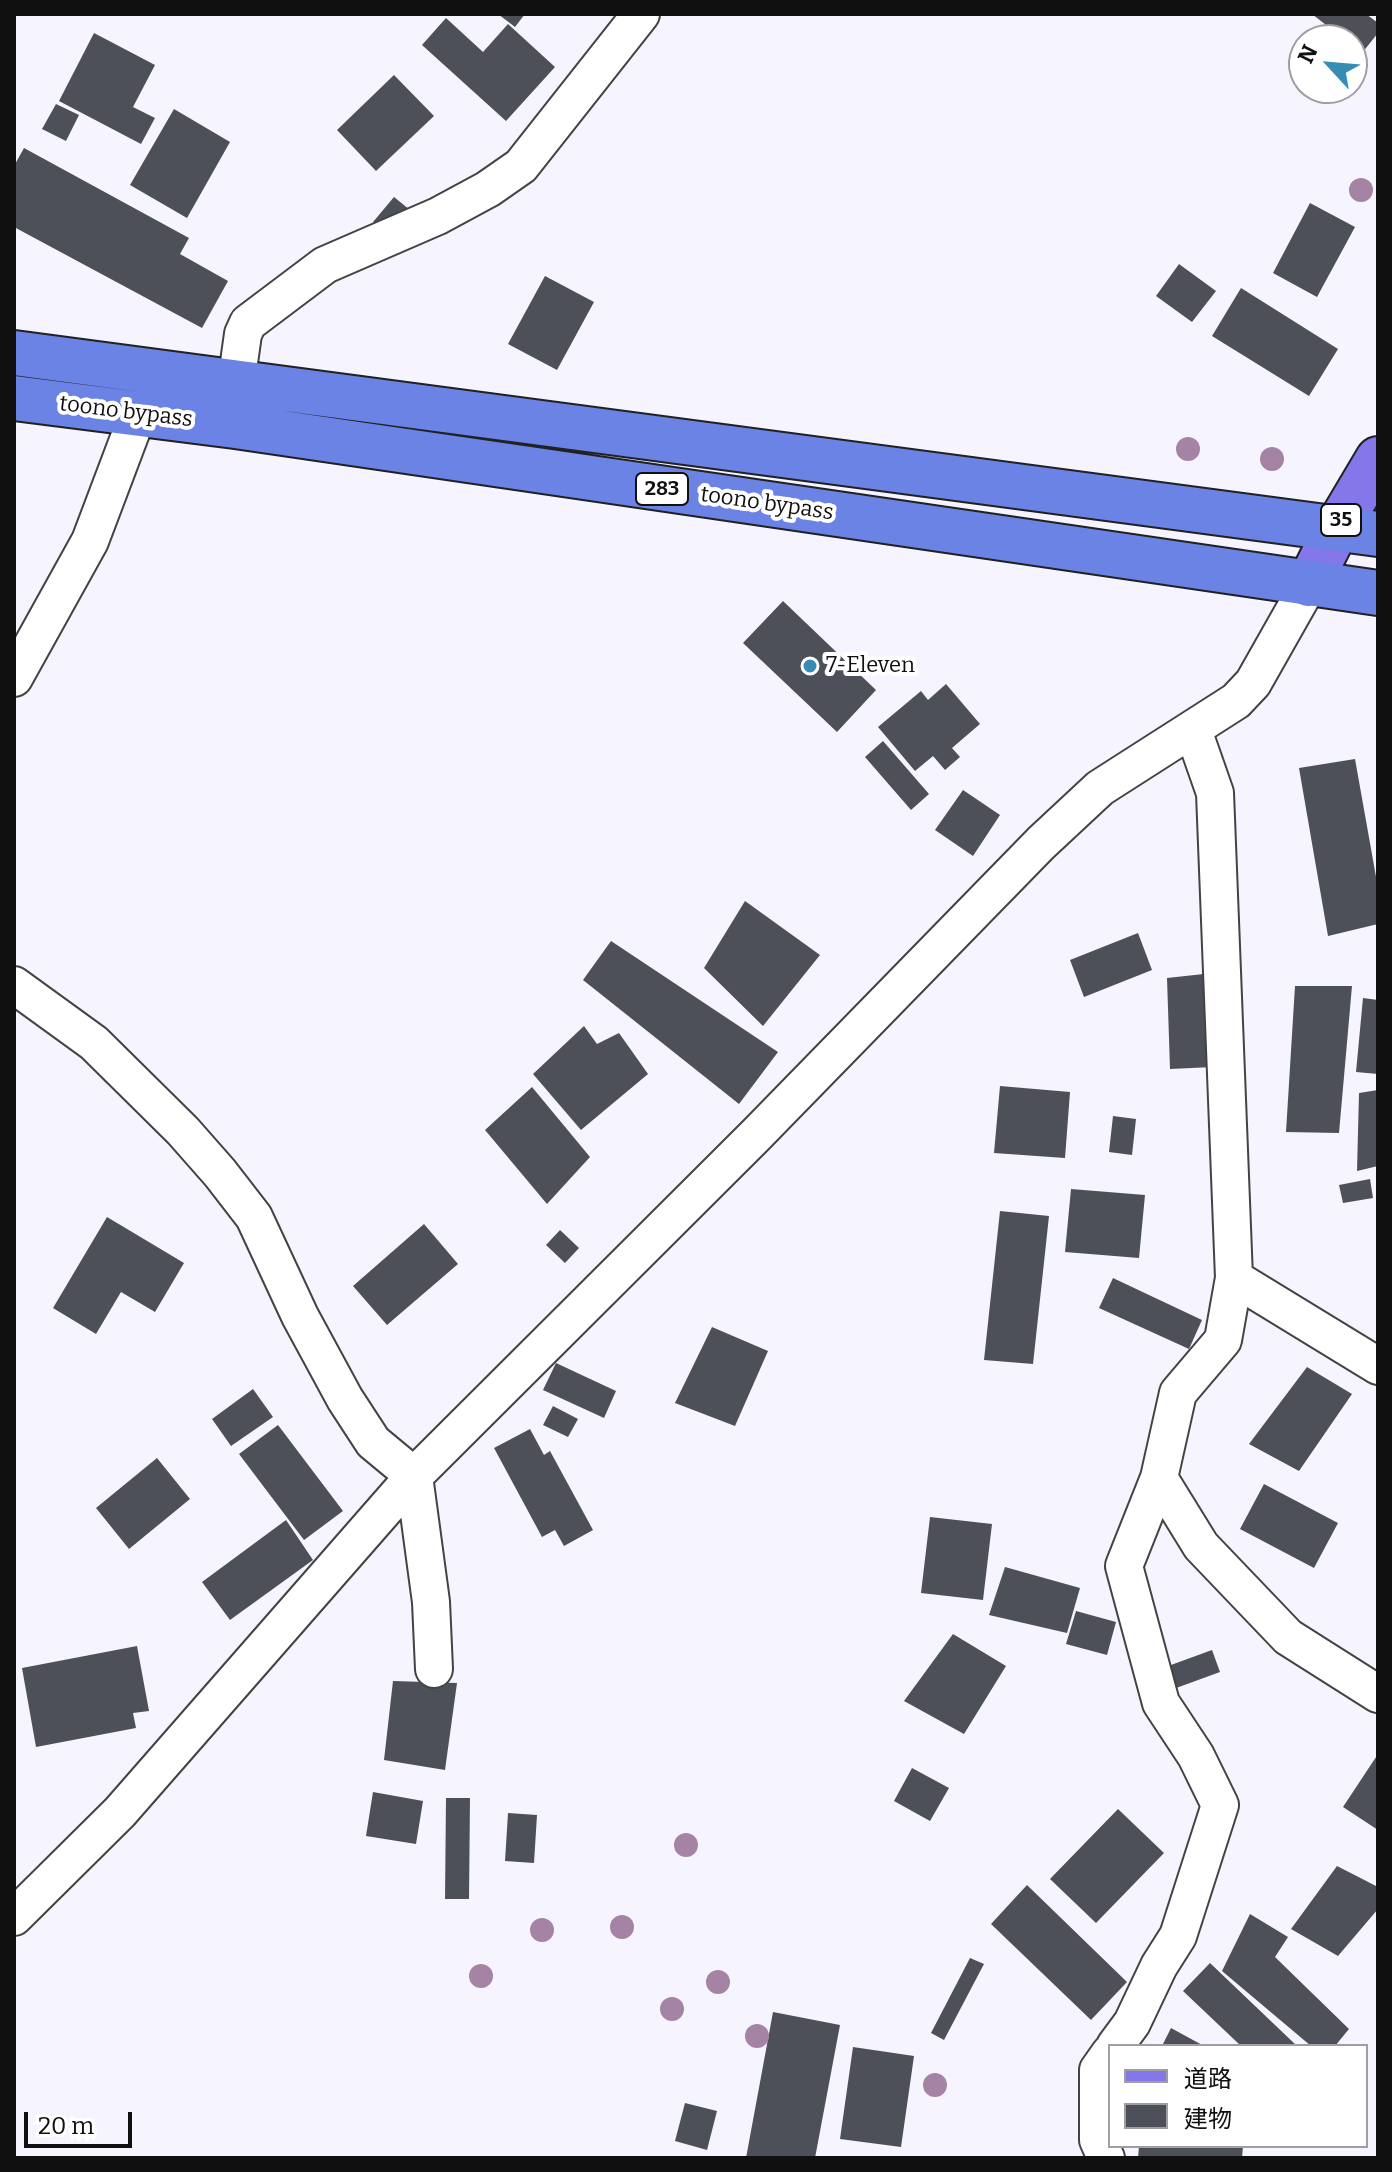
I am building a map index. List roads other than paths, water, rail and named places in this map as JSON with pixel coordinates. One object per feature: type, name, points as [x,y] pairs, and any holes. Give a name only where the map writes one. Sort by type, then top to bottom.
[{"type":"highway","name":"toono bypass","points":[[14,353],[1357,531]]},
{"type":"highway","name":"toono bypass","points":[[14,398],[1378,593]]},
{"type":"main road","name":"35","points":[[1309,584],[1357,531],[1378,459]]},
{"type":"street","points":[[236,384],[243,334],[248,323],[325,265],[438,216],[488,189],[521,166],[641,14]]},
{"type":"street","points":[[14,678],[90,541],[138,414]]},
{"type":"street","points":[[14,1917],[120,1812],[414,1476],[756,1135],[1041,843],[1100,788],[1236,701],[1253,683],[1309,584]]},
{"type":"street","points":[[1116,2044],[1132,2023],[1159,1966],[1178,1936],[1220,1805],[1196,1756],[1161,1703],[1124,1566],[1159,1478],[1178,1393],[1223,1340],[1234,1278],[1215,793],[1193,730]]},
{"type":"street","points":[[14,985],[94,1043],[183,1131],[220,1173],[254,1217],[300,1316],[345,1399],[373,1442],[414,1476],[431,1602],[434,1669]]},
{"type":"street","points":[[1234,1278],[1378,1366]]},
{"type":"street","points":[[1159,1478],[1201,1546],[1288,1637],[1378,1694]]},
{"type":"street","points":[[1106,2158],[1098,2140],[1098,2070],[1108,2056]]},
{"type":"place","name":"7-Eleven","points":[[810,666]]}]
